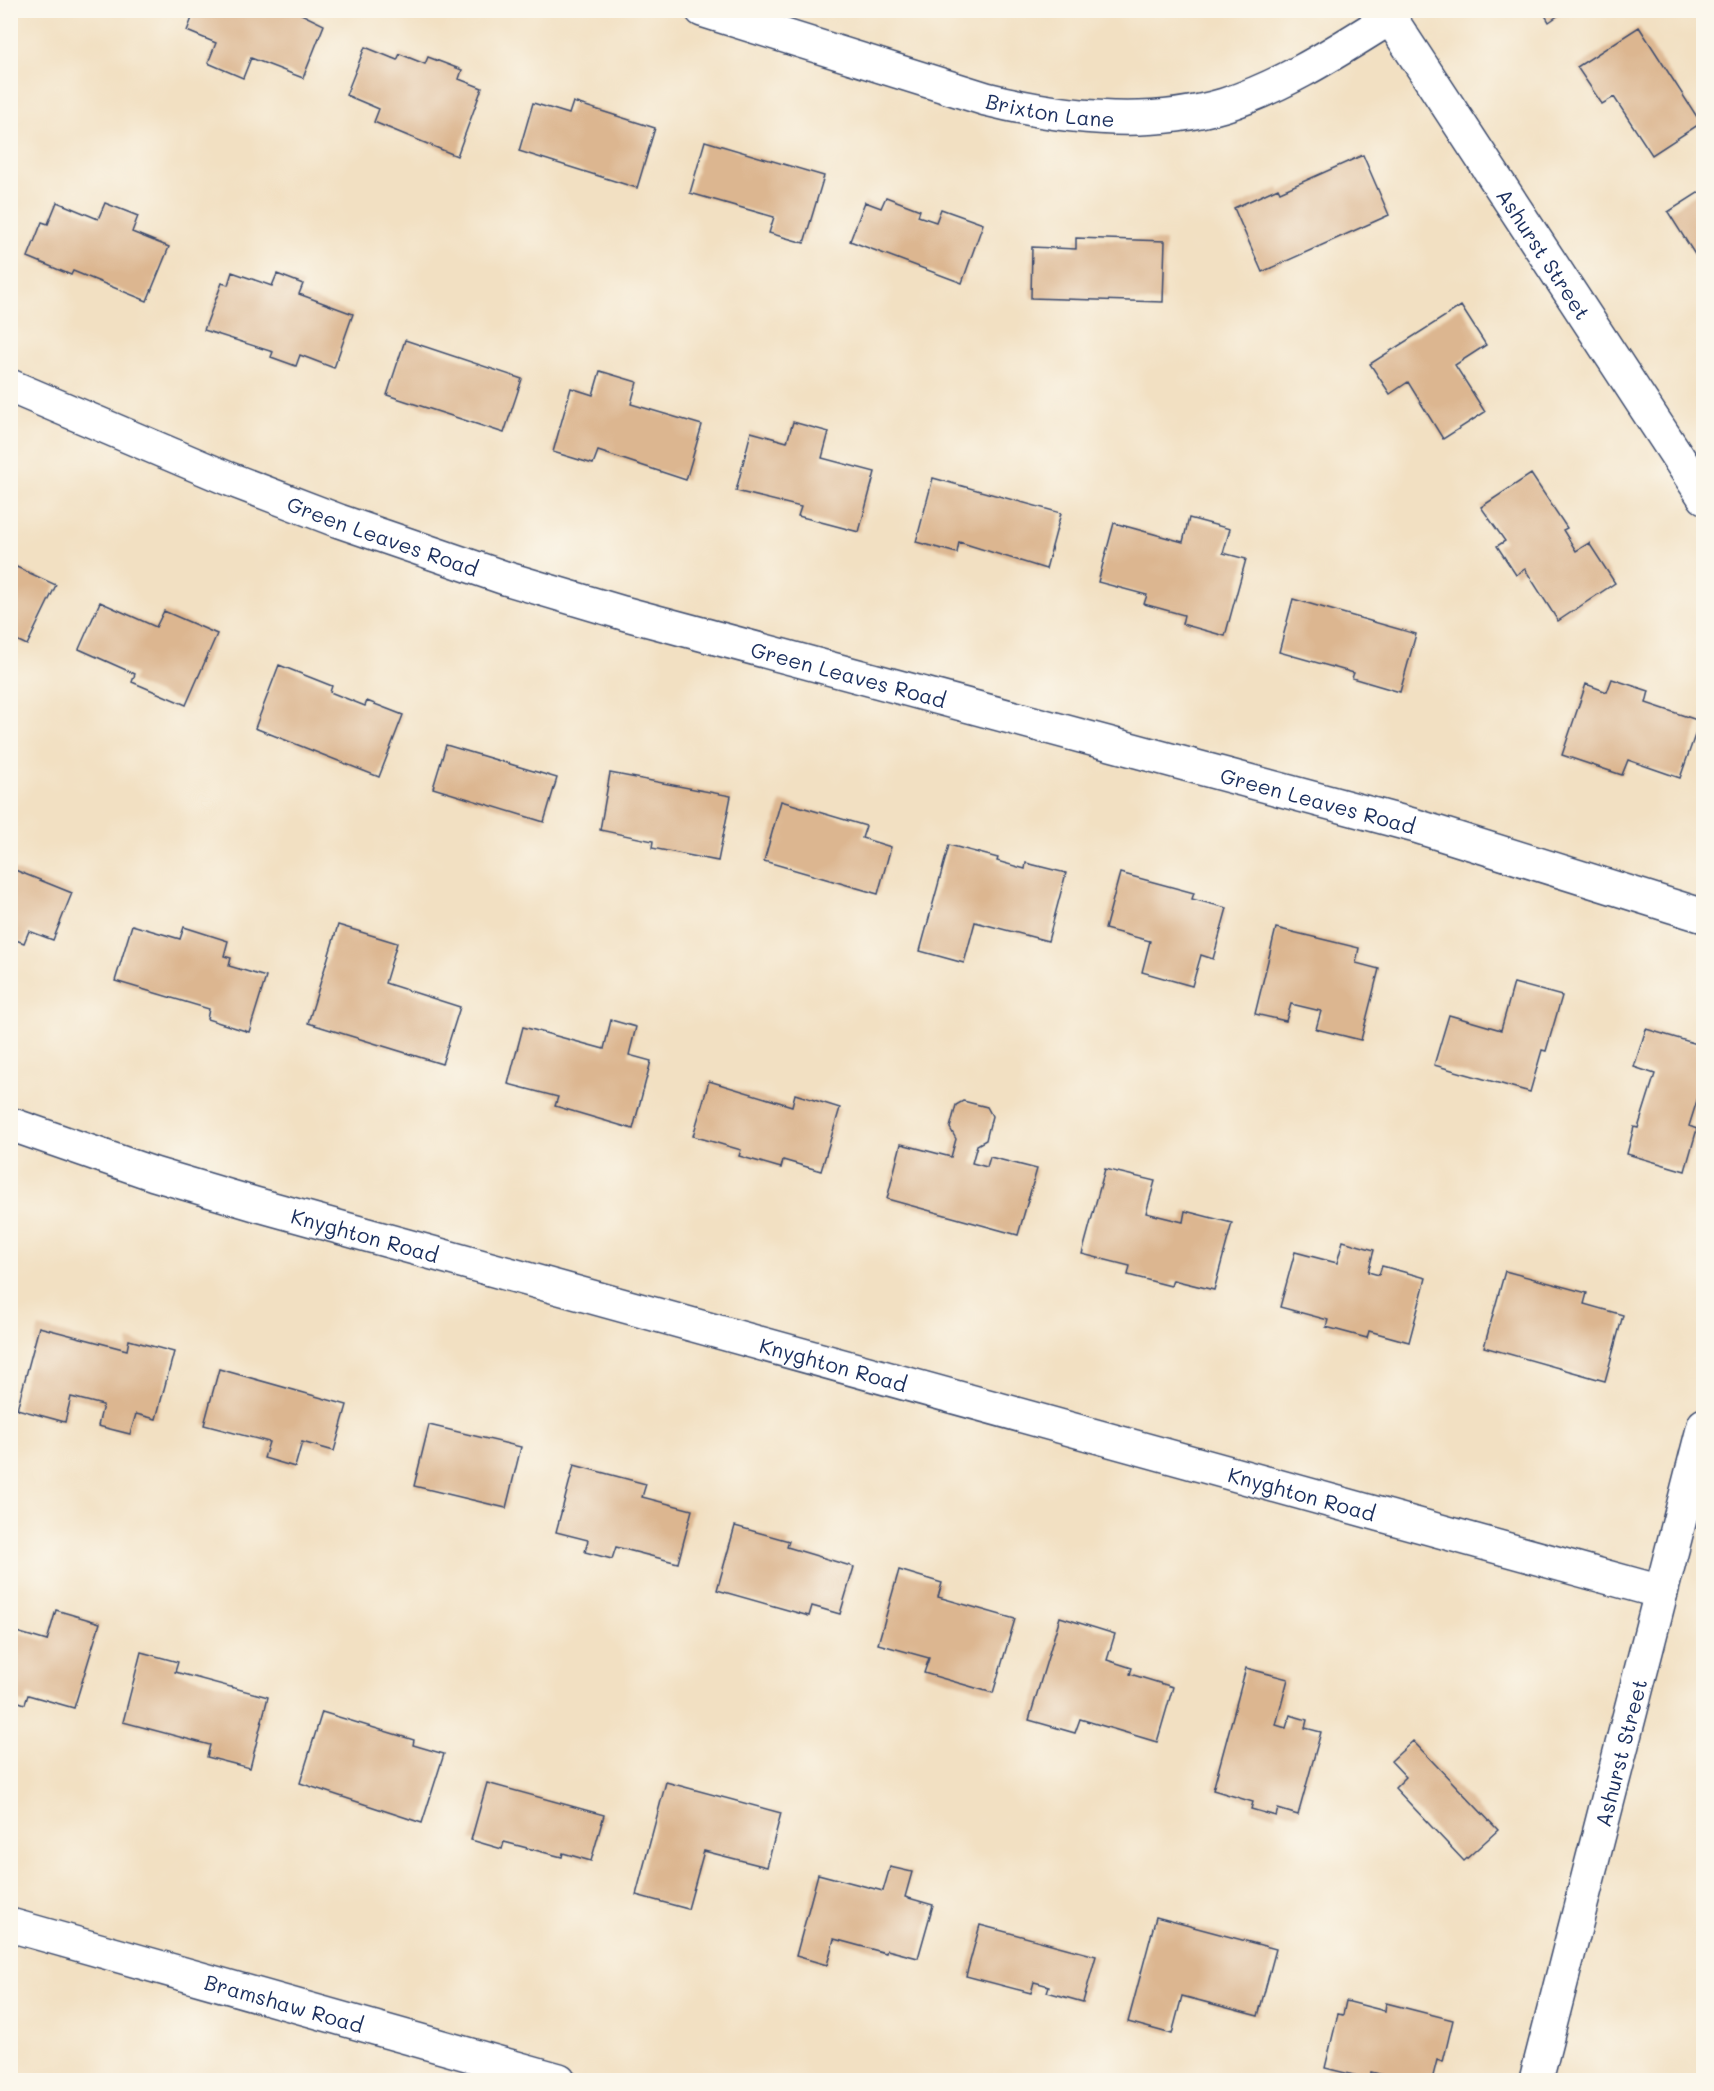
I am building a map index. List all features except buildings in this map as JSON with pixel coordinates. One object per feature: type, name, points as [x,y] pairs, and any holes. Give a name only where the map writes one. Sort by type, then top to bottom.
[{"type":"street","name":"Brixton Lane","points":[[702,10],[986,99],[1032,109],[1108,118],[1160,117],[1224,105],[1272,86],[1327,58],[1387,14]]},
{"type":"street","name":"Ashurst Street","points":[[1387,14],[1704,497]]},
{"type":"street","name":"Green Leaves Road","points":[[10,386],[279,498],[515,581],[623,613],[1416,826],[1704,915]]},
{"type":"street","name":"Knyghton Road","points":[[10,1124],[154,1174],[245,1201],[1661,1592]]},
{"type":"street","name":"Ashurst Street","points":[[1536,2080],[1704,1425]]},
{"type":"street","name":"Bramshaw Road","points":[[10,1925],[559,2080]]}]
